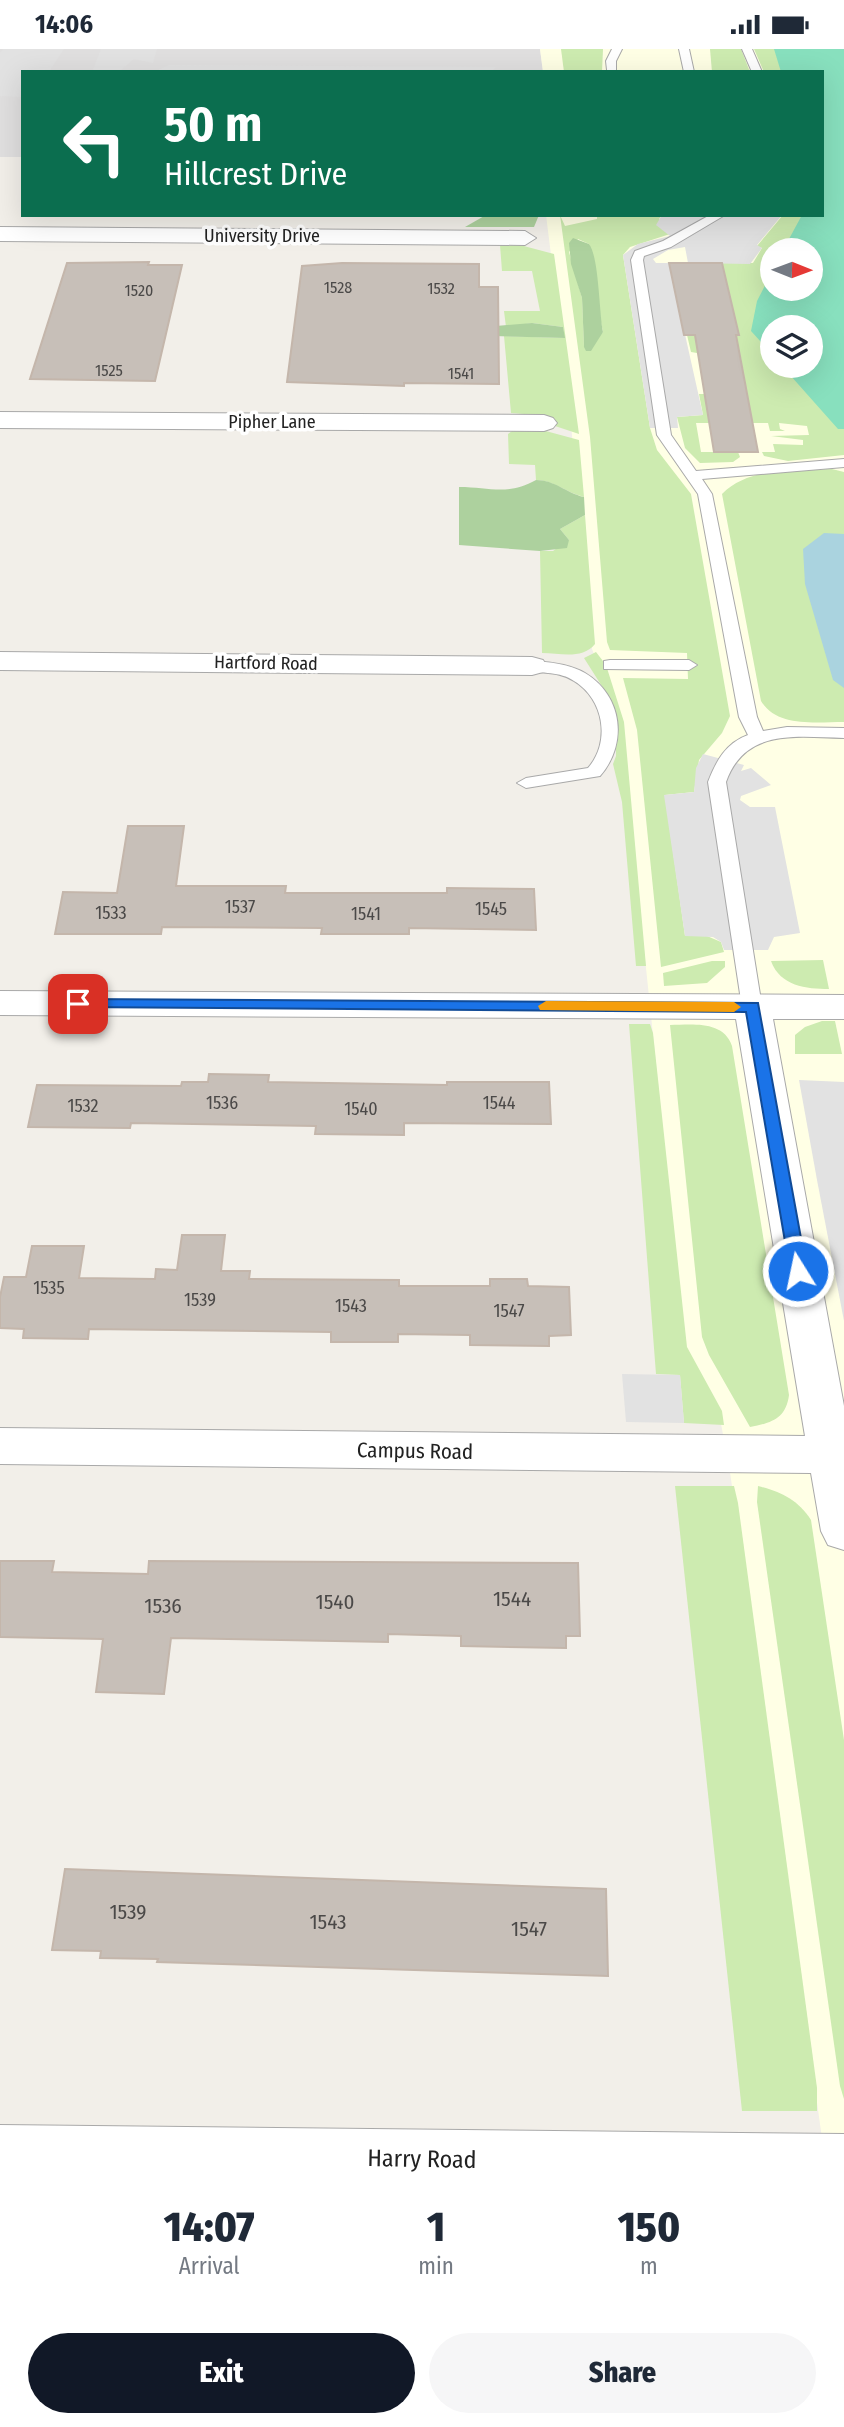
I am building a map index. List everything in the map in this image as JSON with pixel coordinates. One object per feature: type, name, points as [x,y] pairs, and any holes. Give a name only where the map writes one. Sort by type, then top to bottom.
[{"type":"street","name":"University Drive","points":[[0,234],[525,238]]},
{"type":"street","name":"Pipher Lane","points":[[0,420],[544,423]]},
{"type":"street","name":"Hartford Road","points":[[0,661],[531,666]]},
{"type":"street","points":[[0,1003],[844,1007]]},
{"type":"street","points":[[752,1007],[844,1531]]},
{"type":"street","name":"Campus Road","points":[[0,1445],[831,1455]]},
{"type":"street","name":"Harry Road","points":[[0,2154],[844,2163]]},
{"type":"lane","points":[[612,70],[611,61],[617,49]]},
{"type":"lane","points":[[684,49],[689,70]]},
{"type":"lane","points":[[747,49],[756,70]]},
{"type":"lane","points":[[715,217],[667,244],[639,254],[637,260],[664,435],[705,494],[748,717],[758,737]]},
{"type":"lane","points":[[690,476],[844,463]]},
{"type":"lane","points":[[610,665],[689,665]]},
{"type":"lane","points":[[526,783],[594,772],[602,765],[611,743],[609,719],[594,688],[579,677],[562,670],[531,666]]},
{"type":"lane","points":[[752,1007],[717,782],[719,770],[733,749],[758,737],[787,732],[844,733]]},
{"type":"shaded area","points":[[0,49],[540,49],[543,70],[21,70],[21,157],[0,157]]},
{"type":"shaded area","points":[[3,49],[64,49],[50,70],[21,70],[21,97],[0,96],[0,53]]},
{"type":"shaded area","points":[[101,49],[157,49],[153,63],[134,59],[121,70],[93,70]]},
{"type":"shaded area","points":[[540,49],[844,49],[844,2182],[828,2182],[730,1472],[719,1413],[686,1351],[620,719],[592,649],[567,382],[546,217],[824,217],[824,70],[543,70]]},
{"type":"shaded area","points":[[169,65],[496,67],[493,70],[158,70]]},
{"type":"shaded area","points":[[661,217],[780,217],[760,238],[757,245],[760,251],[750,264],[688,263],[685,247],[668,250],[653,259],[656,263],[669,263],[703,415],[677,417],[678,428],[650,428],[623,255],[638,244],[670,236],[656,225]]},
{"type":"shaded area","points":[[703,754],[744,765],[741,771],[751,768],[771,785],[741,796],[740,800],[750,807],[775,807],[800,933],[774,937],[768,950],[724,950],[721,942],[713,937],[685,936],[664,795],[694,792],[696,768]]},
{"type":"shaded area","points":[[799,1080],[844,1082],[844,1321],[817,1180]]},
{"type":"shaded area","points":[[622,1374],[680,1375],[684,1423],[626,1422]]},
{"type":"green space","points":[[561,49],[603,49],[602,70],[564,70]]},
{"type":"green space","points":[[710,49],[741,49],[749,70],[712,70]]},
{"type":"green space","points":[[754,49],[844,49],[844,196],[806,238],[764,238],[781,217],[824,217],[824,70],[763,70]]},
{"type":"green space","points":[[774,49],[844,49],[844,429],[838,429],[793,378],[823,378],[823,315],[760,315],[760,341],[751,331],[760,295],[760,301],[823,301],[823,238],[790,238],[801,217],[824,217],[824,70],[780,70]]},
{"type":"green space","points":[[482,217],[538,217],[534,227],[465,227]]},
{"type":"green space","points":[[560,217],[565,226],[597,217],[660,217],[659,219],[670,234],[630,247],[623,255],[650,428],[657,450],[691,494],[730,716],[722,733],[699,760],[694,792],[665,795],[685,936],[707,936],[721,942],[724,952],[661,967],[637,730],[623,678],[688,679],[687,653],[610,650],[607,642],[590,437]],"holes":[[[578,239],[589,244],[603,332],[584,347],[582,298],[569,252]]]},
{"type":"green space","points":[[573,238],[589,244],[597,272],[603,332],[591,351],[586,351],[584,347],[582,298],[571,264],[569,243]]},
{"type":"green space","points":[[500,245],[520,245],[554,254],[579,434],[552,425],[552,418],[548,416],[511,413],[504,336],[564,338],[563,327],[532,323],[506,327],[504,311],[540,311],[532,271],[502,271]]},
{"type":"green space","points":[[760,251],[760,301],[772,301],[772,315],[760,315],[760,378],[816,378],[844,417],[844,455],[788,461],[764,456],[762,452],[775,452],[773,444],[803,445],[803,440],[771,436],[809,435],[807,426],[779,423],[780,429],[785,431],[770,431],[768,423],[696,423],[701,452],[738,452],[740,457],[733,462],[700,463],[685,448],[677,417],[703,415],[699,394],[747,394],[700,368],[701,359],[697,353],[691,352],[687,335],[722,263],[753,263]]},
{"type":"green space","points":[[532,323],[563,327],[565,338],[494,336],[496,326]]},
{"type":"green space","points":[[542,430],[579,440],[584,497],[548,482],[536,480],[535,465],[509,464],[508,434],[512,431]]},
{"type":"green space","points":[[832,469],[844,472],[844,722],[798,722],[777,716],[761,701],[722,494],[733,485],[759,474]]},
{"type":"green space","points":[[536,480],[549,482],[584,497],[585,515],[560,529],[569,540],[567,548],[540,551],[459,545],[459,487],[507,489]]},
{"type":"green space","points":[[585,515],[595,644],[577,654],[542,653],[540,551],[553,551],[569,540],[560,529]]},
{"type":"green space","points":[[596,652],[606,665],[624,722],[646,966],[636,966],[622,802],[613,764],[616,756],[616,724],[610,699],[584,658]]},
{"type":"green space","points":[[823,960],[829,989],[803,987],[787,981],[771,961]]},
{"type":"green space","points":[[712,961],[725,961],[725,967],[707,983],[664,986],[663,973]]},
{"type":"green space","points":[[822,1021],[835,1021],[842,1054],[795,1054],[795,1035],[805,1027]]},
{"type":"green space","points":[[629,1024],[650,1024],[653,1033],[687,1347],[722,1411],[724,1425],[684,1423],[680,1375],[656,1374]]},
{"type":"green space","points":[[670,1025],[714,1028],[728,1038],[732,1046],[789,1395],[781,1415],[750,1427],[709,1355],[702,1337]]},
{"type":"green space","points":[[675,1486],[734,1486],[738,1503],[817,2088],[817,2111],[742,2111]]},
{"type":"green space","points":[[758,1486],[788,1497],[811,1520],[844,1740],[844,2099],[757,1502]]},
{"type":"water","points":[[824,533],[844,534],[844,688],[833,680],[805,584],[803,549]]},
{"type":"building","points":[[149,262],[148,265],[182,265],[155,381],[30,379],[67,263]]},
{"type":"building","points":[[342,263],[479,264],[479,287],[498,287],[499,384],[404,383],[404,386],[287,382],[302,266]]},
{"type":"building","points":[[669,263],[722,263],[739,335],[736,335],[758,452],[714,452],[695,335],[684,335]]},
{"type":"building","points":[[128,826],[184,826],[176,886],[286,886],[285,893],[447,893],[447,888],[534,889],[536,930],[409,928],[409,934],[321,934],[322,928],[162,927],[161,934],[55,934],[63,892],[117,893]]},
{"type":"building","points":[[209,1074],[269,1075],[268,1082],[447,1085],[447,1082],[549,1082],[551,1124],[404,1123],[404,1135],[315,1134],[316,1126],[131,1123],[130,1128],[28,1127],[37,1085],[181,1086],[182,1082],[208,1082]]},
{"type":"building","points":[[182,1235],[225,1235],[221,1271],[250,1271],[249,1279],[399,1280],[399,1286],[490,1286],[490,1279],[527,1279],[528,1286],[569,1287],[571,1335],[549,1336],[549,1346],[470,1345],[470,1335],[398,1334],[398,1342],[331,1342],[331,1332],[89,1329],[88,1339],[23,1338],[24,1329],[0,1328],[0,1297],[4,1277],[26,1277],[32,1246],[84,1246],[79,1278],[155,1279],[156,1269],[177,1270]]},
{"type":"building","points":[[0,1561],[54,1561],[52,1572],[148,1574],[149,1561],[578,1563],[580,1636],[566,1636],[566,1648],[461,1646],[461,1636],[388,1634],[388,1642],[171,1638],[164,1694],[96,1692],[103,1639],[0,1637]]},
{"type":"building","points":[[65,1869],[606,1889],[608,1976],[157,1962],[158,1959],[100,1958],[101,1951],[52,1950]]},
{"type":"slow traffic","points":[[546,1006],[734,1007]]},
{"type":"route","points":[[78,1004],[752,1007],[798,1271]]}]
